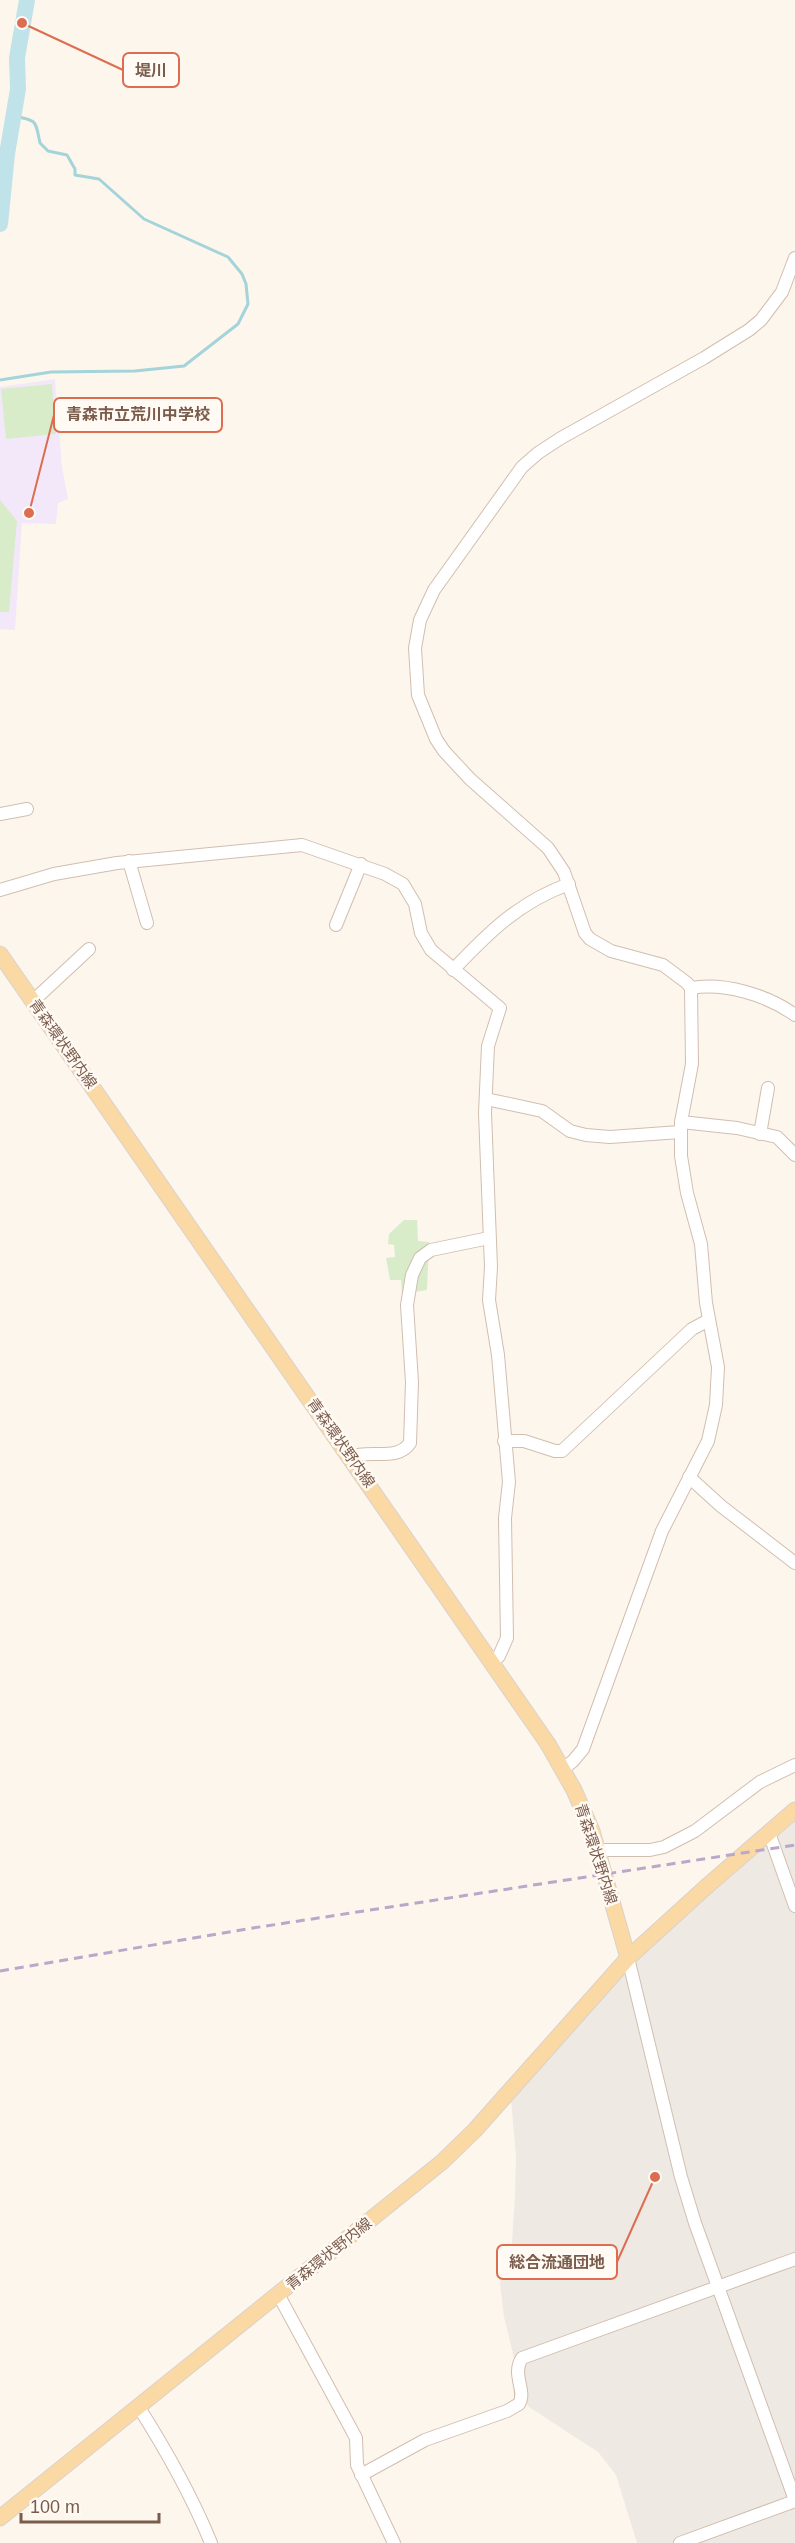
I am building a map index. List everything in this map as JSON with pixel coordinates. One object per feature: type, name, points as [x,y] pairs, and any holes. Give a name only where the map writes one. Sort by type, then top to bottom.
[{"type":"main road","name":"青森環状野内線","points":[[0,954],[534,1722],[563,1769],[584,1811],[598,1850],[628,1958]]},
{"type":"main road","name":"青森環状野内線","points":[[0,2518],[442,2162],[475,2130],[628,1958],[795,1810]]},
{"type":"street","points":[[795,258],[783,292],[761,320],[749,330],[561,438],[529,460],[509,483],[446,573],[420,620],[415,648],[416,683],[423,711],[436,739],[470,780],[539,838],[557,859],[569,884],[579,920],[590,939],[624,956],[663,965],[691,988],[708,987],[744,993],[776,1003],[795,1015]]},
{"type":"street","points":[[0,814],[27,809]]},
{"type":"street","points":[[0,890],[54,874],[129,861],[303,845],[396,878],[403,884],[416,904],[426,943],[453,970],[500,1008],[488,1046],[486,1099],[489,1300],[498,1355],[509,1482],[505,1518],[507,1638],[499,1656],[493,1662]]},
{"type":"street","points":[[129,861],[147,923]]},
{"type":"street","points":[[336,925],[361,864]]},
{"type":"street","points":[[453,970],[510,914],[532,899],[569,884]]},
{"type":"street","points":[[33,1001],[89,949]]},
{"type":"street","points":[[563,1769],[583,1749],[663,1531],[708,1441],[718,1391],[718,1367],[709,1320],[701,1244],[684,1180],[680,1127],[692,1064],[691,988]]},
{"type":"street","points":[[760,1134],[768,1088]]},
{"type":"street","points":[[486,1099],[542,1111],[570,1131],[586,1135],[610,1137],[680,1127],[737,1128],[782,1140],[795,1155]]},
{"type":"street","points":[[351,1457],[361,1454],[393,1454],[406,1449],[410,1443],[412,1382],[408,1294],[412,1275],[420,1258],[431,1250],[489,1238]]},
{"type":"street","points":[[504,1441],[524,1442],[562,1451],[692,1329],[709,1320]]},
{"type":"street","points":[[689,1477],[721,1506],[795,1563]]},
{"type":"street","points":[[598,1850],[650,1850],[664,1847],[695,1832],[760,1782],[795,1765]]},
{"type":"street","points":[[769,1833],[795,1906]]},
{"type":"street","points":[[628,1958],[681,2177],[795,2500],[680,2543]]},
{"type":"street","points":[[362,2475],[425,2440],[507,2411],[519,2404],[521,2395],[517,2374],[522,2358],[795,2259]]},
{"type":"street","points":[[278,2294],[356,2438],[357,2465],[394,2543]]},
{"type":"street","points":[[138,2406],[170,2456],[199,2511],[211,2543]]},
{"type":"shaded area","points":[[55,379],[62,467],[68,499],[58,503],[56,524],[22,523],[15,630],[0,629],[0,387]]},
{"type":"shaded area","points":[[795,1821],[795,2543],[637,2543],[616,2475],[598,2452],[529,2407],[524,2399],[504,2317],[500,2283],[512,2242],[515,2196],[516,2157],[511,2100],[644,1953]]},
{"type":"green space","points":[[52,384],[56,434],[6,439],[1,389]]},
{"type":"green space","points":[[0,500],[17,521],[9,612],[0,612]]},
{"type":"green space","points":[[404,1220],[417,1220],[418,1241],[429,1242],[427,1290],[402,1294],[401,1280],[390,1280],[386,1258],[395,1257],[394,1245],[388,1244],[389,1234]]},
{"type":"waterway","points":[[0,224],[7,154],[18,89],[17,58],[27,0]]},
{"type":"waterway","points":[[0,380],[51,372],[135,371],[184,366],[238,324],[248,304],[246,284],[242,274],[228,257],[144,219],[99,179],[75,175],[75,169],[67,155],[48,151],[40,143],[34,123],[14,116]]},
{"type":"railway","points":[[0,1971],[253,1928],[795,1845]]},
{"type":"place","name":"堤川","points":[[22,23]]},
{"type":"place","name":"青森市立荒川中学校","points":[[29,513]]},
{"type":"place","name":"総合流通団地","points":[[655,2177]]}]
